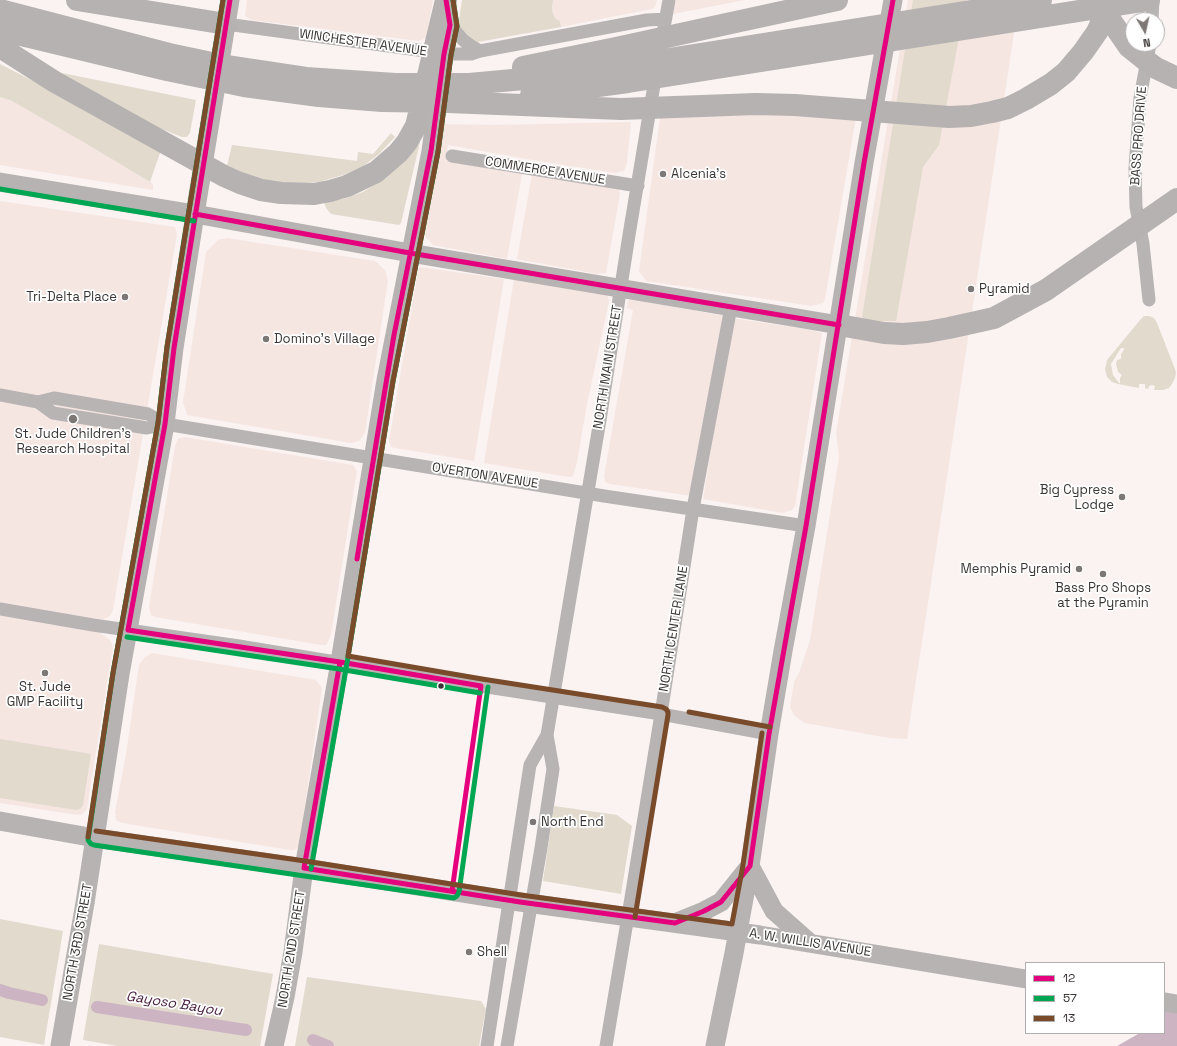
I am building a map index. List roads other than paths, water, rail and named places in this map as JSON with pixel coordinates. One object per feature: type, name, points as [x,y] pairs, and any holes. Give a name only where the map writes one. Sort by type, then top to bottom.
[{"type":"highway","points":[[77,0],[226,24]]},
{"type":"highway","points":[[0,47],[54,82],[224,176],[261,190],[280,194],[314,194],[347,186],[376,172],[388,163],[407,142],[416,126],[439,53],[446,0]]},
{"type":"highway","points":[[433,84],[616,48],[837,0]]},
{"type":"highway","points":[[0,30],[168,62],[226,66],[306,78],[371,83],[483,83],[568,75],[1041,0]]},
{"type":"highway","points":[[1102,0],[1109,18],[1129,47],[1156,68],[1177,78]]},
{"type":"highway","points":[[0,10],[244,86],[319,96],[382,101],[448,102],[621,109],[741,104],[795,105],[949,117],[971,116],[1008,108],[1051,84],[1066,72],[1083,52],[1096,32],[1112,0]]},
{"type":"highway","points":[[448,102],[509,98],[628,82],[1149,0]]},
{"type":"highway","points":[[839,325],[884,333],[903,334],[927,332],[994,318],[1046,290],[1177,200]]},
{"type":"street","name":"NORTH 3RD STREET","points":[[60,1046],[128,630],[165,424],[174,348],[230,0]]},
{"type":"street","name":"NORTH 2ND STREET","points":[[274,1046],[292,960],[304,868],[394,335],[431,151],[439,53],[450,25],[446,0]]},
{"type":"street","name":"NORTH MAIN STREET","points":[[507,1046],[553,769],[547,735],[669,0]]},
{"type":"street","points":[[715,1046],[750,866],[769,734],[806,526],[864,163],[893,0]]},
{"type":"street","points":[[1152,12],[1153,0]]},
{"type":"street","name":"WINCHESTER AVENUE","points":[[226,24],[439,53],[471,54],[480,51],[647,20],[665,19]]},
{"type":"street","points":[[450,25],[462,40],[480,51]]},
{"type":"street","name":"BASS PRO DRIVE","points":[[1149,52],[1140,98],[1135,168],[1136,207],[1143,244],[1149,300]]},
{"type":"street","name":"COMMERCE AVENUE","points":[[452,156],[638,186]]},
{"type":"street","points":[[0,182],[195,214],[410,253],[839,325]]},
{"type":"street","name":"NORTH CENTER LANE","points":[[606,1046],[693,509],[731,307]]},
{"type":"street","name":"OVERTON AVENUE","points":[[0,395],[38,402],[53,413],[147,428],[165,424],[587,493],[806,526]]},
{"type":"street","points":[[0,609],[661,714],[769,734]]},
{"type":"street","name":"NORTH MAIN STREET","points":[[487,1046],[530,765],[547,735]]},
{"type":"street","name":"A. W. WILLIS AVENUE","points":[[0,821],[95,838],[304,868],[510,900],[809,942],[1025,979]]},
{"type":"street","points":[[675,923],[721,902],[750,866]]},
{"type":"street","points":[[750,866],[774,911],[809,942]]},
{"type":"street","points":[[1165,1002],[1177,1004]]},
{"type":"waterway","name":"Gayoso Bayou","points":[[0,990],[42,1000]]},
{"type":"waterway","name":"Gayoso Bayou","points":[[97,1007],[246,1030]]},
{"type":"waterway","name":"Gayoso Bayou","points":[[313,1040],[328,1046]]},
{"type":"place","name":"Alcenia's","points":[[663,174]]},
{"type":"place","name":"Pyramid","points":[[971,289]]},
{"type":"place","name":"Tri-Delta Place","points":[[125,297]]},
{"type":"place","name":"Domino's Village","points":[[266,339]]},
{"type":"place","name":"St. Jude Children's Research Hospital","points":[[73,419]]},
{"type":"place","name":"Big Cypress Lodge","points":[[1122,497]]},
{"type":"place","name":"Memphis Pyramid","points":[[1079,569]]},
{"type":"place","name":"Bass Pro Shops at the Pyramin","points":[[1103,574]]},
{"type":"place","name":"St. Jude GMP Facility","points":[[45,673]]},
{"type":"place","name":"North End","points":[[533,822]]},
{"type":"place","name":"Shell","points":[[469,952]]}]
